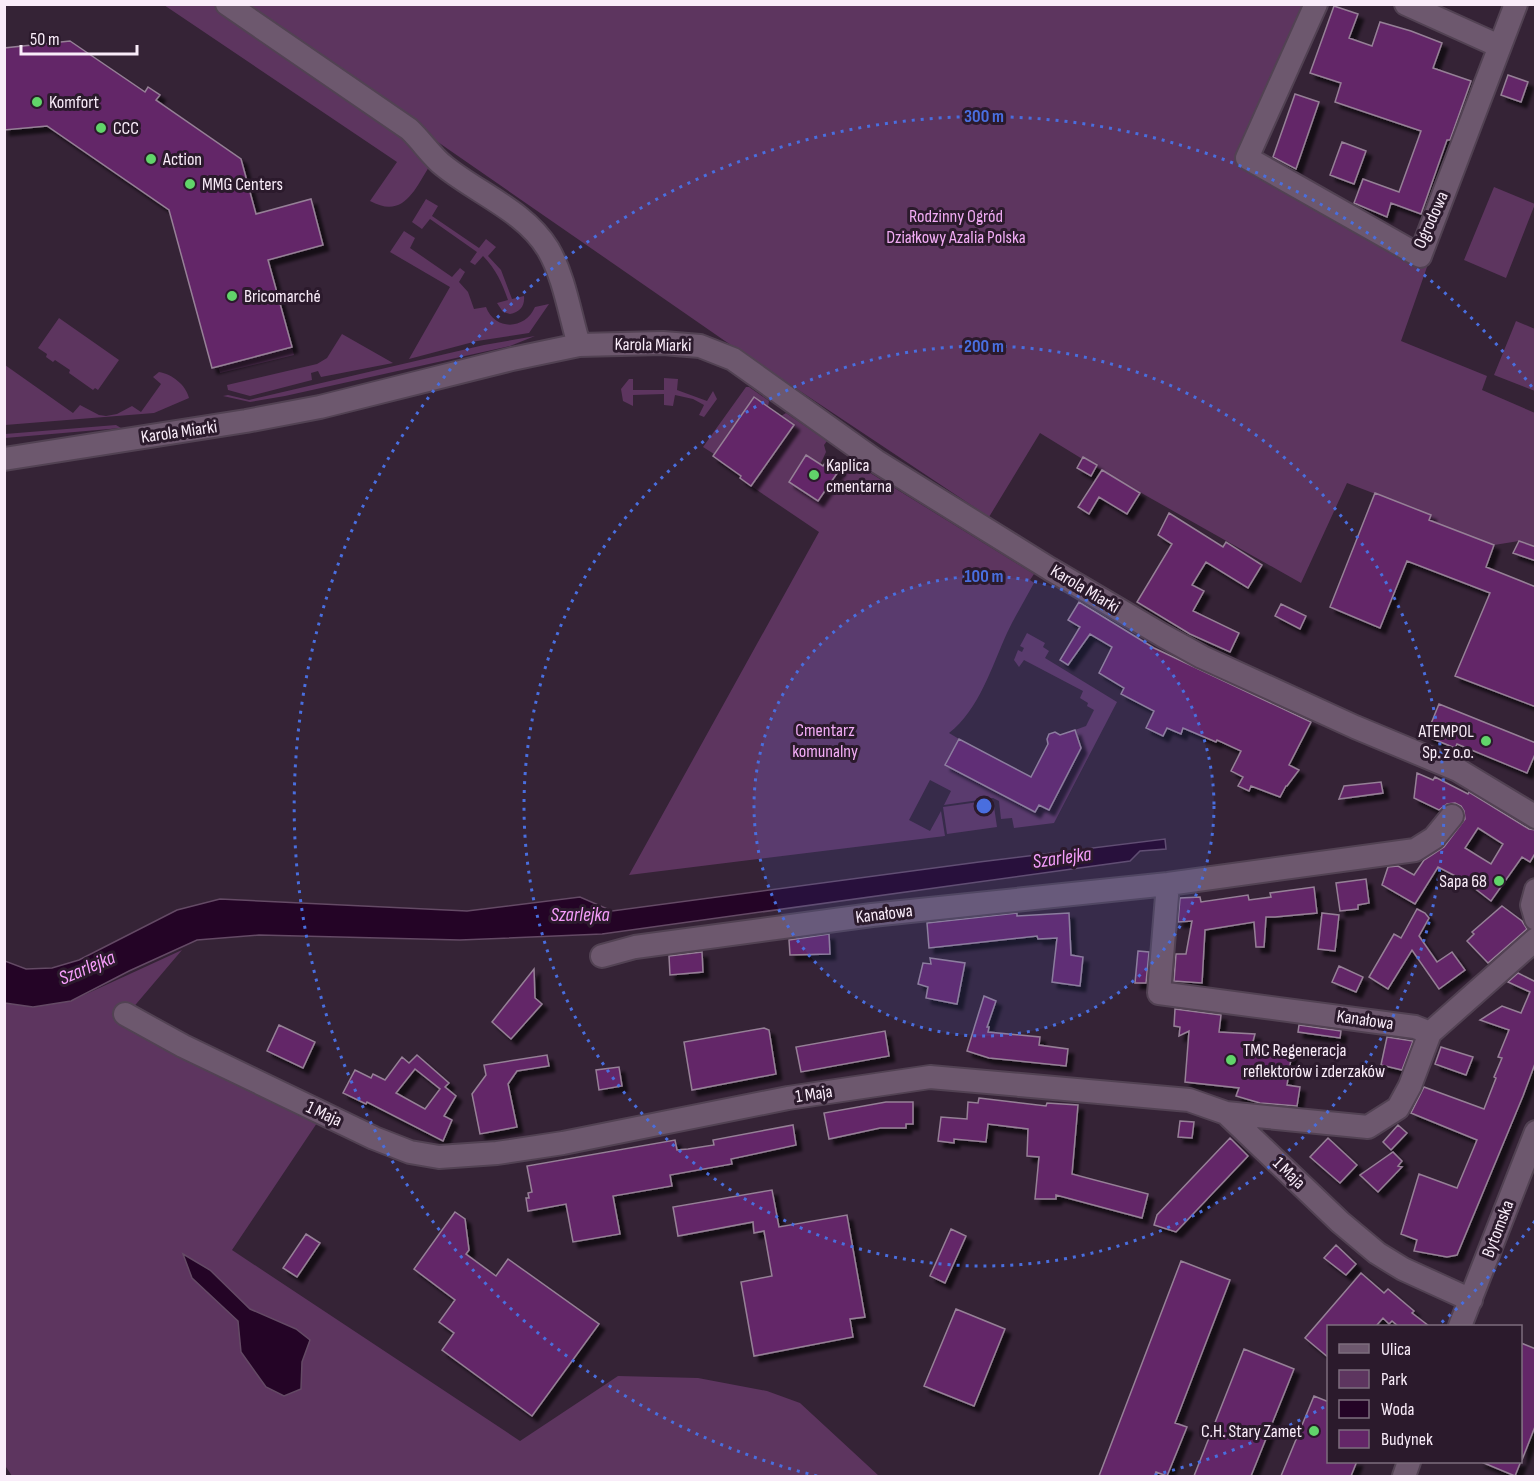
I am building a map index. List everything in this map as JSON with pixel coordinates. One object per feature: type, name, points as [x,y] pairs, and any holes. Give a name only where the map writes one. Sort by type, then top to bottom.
[{"type":"street","points":[[227,4],[409,129],[424,142],[442,165],[516,215],[542,240],[558,272],[579,345]]},
{"type":"street","name":"Ogrodowa","points":[[1316,4],[1247,158],[1420,256],[1516,4]]},
{"type":"street","points":[[1406,4],[1499,46]]},
{"type":"street","name":"Karola Miarki","points":[[4,459],[211,428],[320,407],[520,357],[579,345],[682,343],[700,346],[733,359],[876,460],[1050,569],[1162,635],[1202,657],[1458,770],[1536,817]]},
{"type":"street","name":"Karola Miarki","points":[[4,448],[94,444]]},
{"type":"street","name":"Kanałowa","points":[[602,956],[635,947],[872,915],[1168,884],[1415,850],[1434,838],[1452,816]]},
{"type":"street","name":"Kanałowa","points":[[1168,884],[1159,993],[1415,1027],[1430,1033]]},
{"type":"street","points":[[1536,890],[1532,905],[1536,919]]},
{"type":"street","points":[[1226,1113],[1368,1127],[1398,1108],[1410,1086],[1430,1033],[1536,939]]},
{"type":"street","name":"1 Maja","points":[[125,1014],[183,1046],[374,1138],[410,1152],[439,1157],[530,1148],[788,1098],[930,1077],[1189,1100],[1226,1113],[1340,1222],[1377,1253],[1403,1269],[1470,1300]]},
{"type":"street","name":"Bytomska","points":[[1460,1325],[1536,1132]]},
{"type":"green space","points":[[164,5],[217,5],[388,120],[429,167],[412,193],[406,200],[391,207],[370,201],[397,162]]},
{"type":"green space","name":"Rodzinny Ogród Działkowy Azalia Polska","points":[[240,5],[1316,5],[1247,158],[1420,256],[1427,267],[1401,341],[1487,376],[1482,390],[1535,413],[1534,547],[1519,541],[1494,545],[1429,520],[1430,515],[1347,483],[1301,583],[1097,468],[1040,433],[989,517],[725,341]]},
{"type":"green space","points":[[1494,187],[1535,204],[1506,278],[1464,260]]},
{"type":"green space","points":[[426,199],[438,206],[432,216],[479,248],[486,239],[496,247],[488,256],[501,270],[512,299],[524,296],[523,306],[517,312],[510,314],[503,312],[497,303],[508,300],[498,276],[483,256],[475,265],[470,262],[477,252],[430,219],[422,229],[412,222]]},
{"type":"green space","points":[[404,231],[415,238],[410,248],[452,277],[460,268],[465,272],[459,282],[468,292],[474,309],[486,307],[490,315],[503,324],[510,325],[524,320],[535,307],[549,304],[529,333],[477,341],[409,359],[450,287],[390,252]]},
{"type":"green space","points":[[59,318],[119,360],[98,390],[95,388],[93,390],[55,360],[53,362],[38,348]]},
{"type":"green space","points":[[1516,321],[1535,329],[1535,391],[1494,375]]},
{"type":"green space","points":[[342,334],[393,363],[321,377],[318,371],[311,373],[312,380],[250,396],[228,390],[227,385],[317,364],[327,358]]},
{"type":"green space","points":[[535,336],[510,346],[285,396],[250,402],[223,396],[249,400],[484,345]]},
{"type":"green space","points":[[292,347],[294,355],[220,373],[218,366]]},
{"type":"green space","points":[[5,365],[73,413],[80,405],[99,415],[106,416],[117,414],[132,406],[141,412],[161,384],[153,377],[159,372],[178,381],[189,398],[154,413],[5,425]]},
{"type":"green space","points":[[664,378],[678,379],[677,390],[707,401],[713,391],[717,399],[704,417],[699,415],[704,405],[693,399],[675,395],[673,406],[664,405],[664,394],[633,395],[633,406],[623,401],[621,389],[629,379],[633,379],[633,390],[664,390]]},
{"type":"green space","points":[[746,387],[769,401],[768,407],[754,398],[714,454],[703,447]]},
{"type":"green space","name":"Cmentarz komunalny","points":[[786,413],[827,441],[824,445],[826,452],[820,465],[806,456],[789,482],[818,501],[840,469],[851,469],[854,463],[1034,574],[1030,580],[1034,583],[1010,627],[977,700],[949,733],[959,739],[946,765],[1035,812],[1039,805],[1049,810],[1082,746],[1075,730],[1086,726],[1094,710],[1080,698],[1083,691],[1024,660],[1019,667],[1014,660],[1018,650],[1022,652],[1024,648],[1020,646],[1027,633],[1045,643],[1043,647],[1049,651],[1045,658],[1117,702],[1054,823],[1014,828],[1012,818],[1001,819],[999,801],[993,798],[944,805],[951,791],[930,780],[909,820],[930,831],[941,811],[945,836],[629,875],[819,532],[751,486],[793,425],[781,416]]},
{"type":"green space","points":[[116,425],[121,428],[5,438],[5,434]]},
{"type":"green space","points":[[993,800],[997,827],[947,834],[943,807]]},
{"type":"green space","points":[[182,950],[120,1023],[317,1123],[232,1250],[520,1441],[618,1376],[698,1378],[767,1391],[800,1403],[879,1476],[12,1476],[4,1464],[4,1003],[33,1007],[71,1001]]},
{"type":"water","name":"Szarlejka","points":[[1165,839],[1166,849],[1140,851],[1130,861],[602,934],[460,940],[259,935],[197,940],[71,1001],[33,1007],[5,1003],[5,961],[26,969],[52,968],[79,960],[177,910],[220,899],[467,911],[580,897],[612,911]]},
{"type":"water","points":[[183,1254],[210,1270],[250,1309],[296,1329],[310,1340],[302,1362],[301,1389],[284,1396],[266,1387],[241,1352],[238,1321],[192,1278]]},
{"type":"building","points":[[1334,6],[1358,14],[1349,38],[1372,46],[1380,22],[1411,31],[1442,43],[1433,68],[1471,81],[1421,214],[1391,203],[1387,217],[1354,203],[1363,179],[1399,192],[1421,131],[1335,102],[1341,83],[1310,73]]},
{"type":"building","name":"MMG Centers","points":[[70,41],[145,92],[148,87],[160,95],[156,100],[241,159],[256,214],[311,199],[323,245],[268,260],[292,347],[212,368],[169,210],[47,126],[4,130],[4,48]]},
{"type":"building","points":[[1508,75],[1528,82],[1521,102],[1501,95]]},
{"type":"building","points":[[1295,94],[1319,102],[1296,169],[1273,157]]},
{"type":"building","points":[[1342,142],[1366,151],[1354,184],[1330,175]]},
{"type":"building","points":[[754,397],[794,425],[751,486],[713,456]]},
{"type":"building","name":"Kaplica cmentarna","points":[[806,455],[823,466],[827,460],[840,469],[818,501],[789,482]]},
{"type":"building","points":[[1083,457],[1097,465],[1091,476],[1077,468]]},
{"type":"building","points":[[1102,470],[1140,493],[1127,514],[1099,497],[1089,514],[1078,507]]},
{"type":"building","points":[[1375,493],[1431,515],[1429,520],[1494,545],[1486,567],[1536,587],[1536,707],[1455,676],[1490,593],[1407,561],[1380,628],[1330,607]]},
{"type":"building","points":[[1169,513],[1223,547],[1226,542],[1262,565],[1248,588],[1206,562],[1192,585],[1204,591],[1193,611],[1239,633],[1230,652],[1190,634],[1137,602],[1172,544],[1158,535]]},
{"type":"building","points":[[1519,541],[1536,547],[1536,561],[1513,553]]},
{"type":"building","points":[[1079,602],[1154,648],[1311,722],[1289,765],[1299,770],[1280,797],[1251,786],[1249,791],[1238,786],[1243,777],[1231,771],[1241,751],[1183,728],[1181,734],[1167,728],[1163,736],[1146,728],[1154,711],[1121,694],[1124,688],[1099,673],[1112,647],[1090,634],[1068,665],[1060,660],[1080,627],[1068,620]]},
{"type":"building","points":[[1281,604],[1306,616],[1300,629],[1275,616]]},
{"type":"building","points":[[1439,704],[1536,743],[1536,752],[1527,773],[1457,744],[1455,748],[1426,736]]},
{"type":"building","points":[[1075,730],[1081,748],[1049,810],[1039,805],[1035,812],[945,765],[959,739],[1031,777],[1048,744],[1049,734],[1055,732],[1060,735]]},
{"type":"building","points":[[1417,773],[1433,780],[1435,777],[1468,794],[1469,792],[1529,829],[1536,830],[1536,852],[1530,862],[1522,857],[1491,901],[1465,881],[1438,867],[1415,904],[1382,885],[1388,867],[1398,866],[1414,875],[1424,860],[1444,847],[1465,819],[1461,806],[1455,803],[1447,804],[1439,810],[1414,798]],"holes":[[[1478,828],[1503,844],[1491,864],[1465,848]]]},
{"type":"building","points":[[1381,782],[1383,793],[1339,799],[1344,786]]},
{"type":"building","points":[[1366,879],[1369,903],[1358,905],[1358,909],[1340,911],[1336,883]]},
{"type":"building","points":[[1314,887],[1317,913],[1266,917],[1264,947],[1256,947],[1254,922],[1205,930],[1202,983],[1174,981],[1176,954],[1186,954],[1192,921],[1178,922],[1180,898],[1200,897],[1201,902],[1248,895],[1249,900],[1271,897],[1270,893]]},
{"type":"building","points":[[1502,906],[1522,921],[1527,929],[1488,963],[1467,941],[1474,934],[1472,932]]},
{"type":"building","points":[[1417,909],[1429,918],[1419,936],[1437,962],[1452,952],[1465,970],[1439,989],[1412,950],[1388,989],[1369,977],[1394,934],[1401,938]]},
{"type":"building","points":[[1017,913],[1017,916],[1069,913],[1071,955],[1083,957],[1080,986],[1052,982],[1057,938],[1038,939],[1037,936],[929,948],[927,923]]},
{"type":"building","points":[[1322,913],[1339,915],[1335,951],[1318,949]]},
{"type":"building","points":[[829,934],[830,954],[790,955],[789,940]]},
{"type":"building","points":[[1138,951],[1149,952],[1146,983],[1135,983]]},
{"type":"building","points":[[702,952],[703,972],[670,975],[669,956]]},
{"type":"building","points":[[930,958],[965,963],[957,1004],[926,998],[928,987],[918,984],[923,963],[931,964]]},
{"type":"building","points":[[1339,966],[1363,977],[1356,992],[1332,982]]},
{"type":"building","points":[[534,969],[535,998],[542,1004],[511,1039],[492,1022]]},
{"type":"building","points":[[1518,973],[1534,981],[1536,979],[1536,1061],[1523,1096],[1457,1255],[1447,1257],[1414,1251],[1417,1240],[1401,1234],[1419,1174],[1457,1188],[1477,1140],[1411,1113],[1424,1087],[1484,1109],[1502,1058],[1498,1057],[1509,1030],[1480,1020],[1502,1006],[1521,1013],[1530,992],[1508,982]]},
{"type":"building","points":[[984,996],[996,1001],[987,1027],[989,1027],[988,1032],[1040,1037],[1039,1045],[1068,1049],[1066,1066],[989,1058],[967,1051]]},
{"type":"building","points":[[1175,1009],[1221,1015],[1219,1032],[1255,1034],[1252,1045],[1292,1052],[1287,1085],[1300,1087],[1297,1106],[1260,1103],[1236,1096],[1239,1088],[1185,1082],[1189,1031],[1179,1036],[1180,1027],[1174,1026]]},
{"type":"building","points":[[279,1025],[315,1042],[303,1068],[267,1051]]},
{"type":"building","points":[[1299,1025],[1341,1031],[1340,1038],[1298,1032]]},
{"type":"building","points":[[764,1028],[769,1030],[776,1074],[692,1090],[684,1042]]},
{"type":"building","points":[[885,1031],[889,1056],[801,1072],[796,1047]]},
{"type":"building","points":[[1387,1037],[1413,1041],[1402,1070],[1381,1065]]},
{"type":"building","points":[[1441,1047],[1473,1057],[1466,1075],[1435,1064]]},
{"type":"building","points":[[417,1055],[449,1083],[445,1087],[456,1096],[444,1116],[452,1120],[443,1141],[367,1102],[366,1104],[343,1093],[355,1070],[371,1078],[373,1074],[385,1080],[402,1057],[409,1063]],"holes":[[[415,1069],[440,1089],[425,1109],[396,1093]]]},
{"type":"building","points":[[547,1055],[549,1066],[517,1071],[508,1084],[517,1127],[480,1134],[472,1094],[486,1075],[484,1065]]},
{"type":"building","points":[[619,1067],[622,1086],[599,1090],[596,1070]]},
{"type":"building","points":[[979,1098],[1046,1106],[1047,1103],[1078,1105],[1072,1174],[1148,1194],[1142,1218],[1056,1195],[1056,1199],[1035,1199],[1039,1157],[1027,1156],[1028,1129],[988,1124],[986,1142],[954,1139],[954,1143],[938,1141],[941,1117],[967,1119],[968,1102],[978,1103]]},
{"type":"building","points":[[886,1102],[913,1102],[913,1124],[906,1124],[906,1128],[880,1128],[829,1139],[824,1113]]},
{"type":"building","points":[[1180,1121],[1194,1122],[1192,1138],[1178,1137]]},
{"type":"building","points":[[793,1125],[796,1145],[731,1159],[732,1164],[670,1175],[672,1186],[613,1196],[620,1234],[573,1242],[566,1204],[528,1211],[526,1198],[529,1198],[528,1193],[532,1192],[527,1166],[675,1140],[677,1150],[714,1145],[713,1140]]},
{"type":"building","points":[[1398,1125],[1407,1133],[1391,1150],[1383,1142]]},
{"type":"building","points":[[1230,1138],[1248,1156],[1176,1232],[1154,1225],[1157,1215]]},
{"type":"building","points":[[1328,1138],[1357,1165],[1340,1183],[1310,1157]]},
{"type":"building","points":[[1393,1152],[1402,1161],[1398,1166],[1402,1167],[1378,1192],[1360,1175]]},
{"type":"building","points":[[772,1190],[779,1227],[847,1215],[865,1317],[850,1319],[853,1337],[754,1356],[741,1282],[772,1276],[764,1231],[754,1233],[753,1222],[678,1236],[673,1207]]},
{"type":"building","points":[[455,1212],[465,1219],[469,1250],[466,1254],[496,1276],[508,1259],[599,1324],[532,1416],[442,1350],[454,1333],[439,1322],[455,1300],[414,1269]]},
{"type":"building","points":[[951,1229],[966,1236],[945,1283],[930,1276]]},
{"type":"building","points":[[306,1234],[320,1243],[297,1277],[283,1268]]},
{"type":"building","points":[[1336,1245],[1356,1264],[1346,1275],[1324,1258]]},
{"type":"building","points":[[1181,1261],[1230,1280],[1175,1423],[1187,1427],[1167,1476],[1156,1472],[1155,1476],[1099,1476]]},
{"type":"building","points":[[1361,1273],[1384,1293],[1388,1289],[1428,1325],[1397,1325],[1392,1321],[1389,1324],[1383,1318],[1377,1325],[1327,1325],[1327,1356],[1305,1338]]},
{"type":"building","points":[[956,1309],[1005,1329],[974,1406],[924,1386]]},
{"type":"building","points":[[1522,1343],[1536,1349],[1536,1424],[1522,1460]]},
{"type":"building","points":[[1244,1349],[1294,1369],[1251,1476],[1194,1476]]},
{"type":"building","name":"C.H. Stary Zamet","points":[[1314,1396],[1327,1401],[1327,1463],[1356,1463],[1351,1476],[1281,1476]]},
{"type":"building","points":[[1484,1463],[1520,1463],[1515,1476]]},
{"type":"place","name":"Komfort","points":[[37,102]]},
{"type":"place","name":"CCC","points":[[101,128]]},
{"type":"place","name":"Action","points":[[151,159]]},
{"type":"place","name":"MMG Centers","points":[[190,184]]},
{"type":"place","name":"Bricomarché","points":[[232,296]]},
{"type":"place","name":"Kaplica cmentarna","points":[[814,475]]},
{"type":"place","name":"ATEMPOL Sp. z o.o.","points":[[1486,741]]},
{"type":"place","name":"Sapa 68","points":[[1499,881]]},
{"type":"place","name":"TMC Regeneracja reflektorów i zderzaków","points":[[1231,1060]]},
{"type":"place","name":"C.H. Stary Zamet","points":[[1314,1431]]}]
